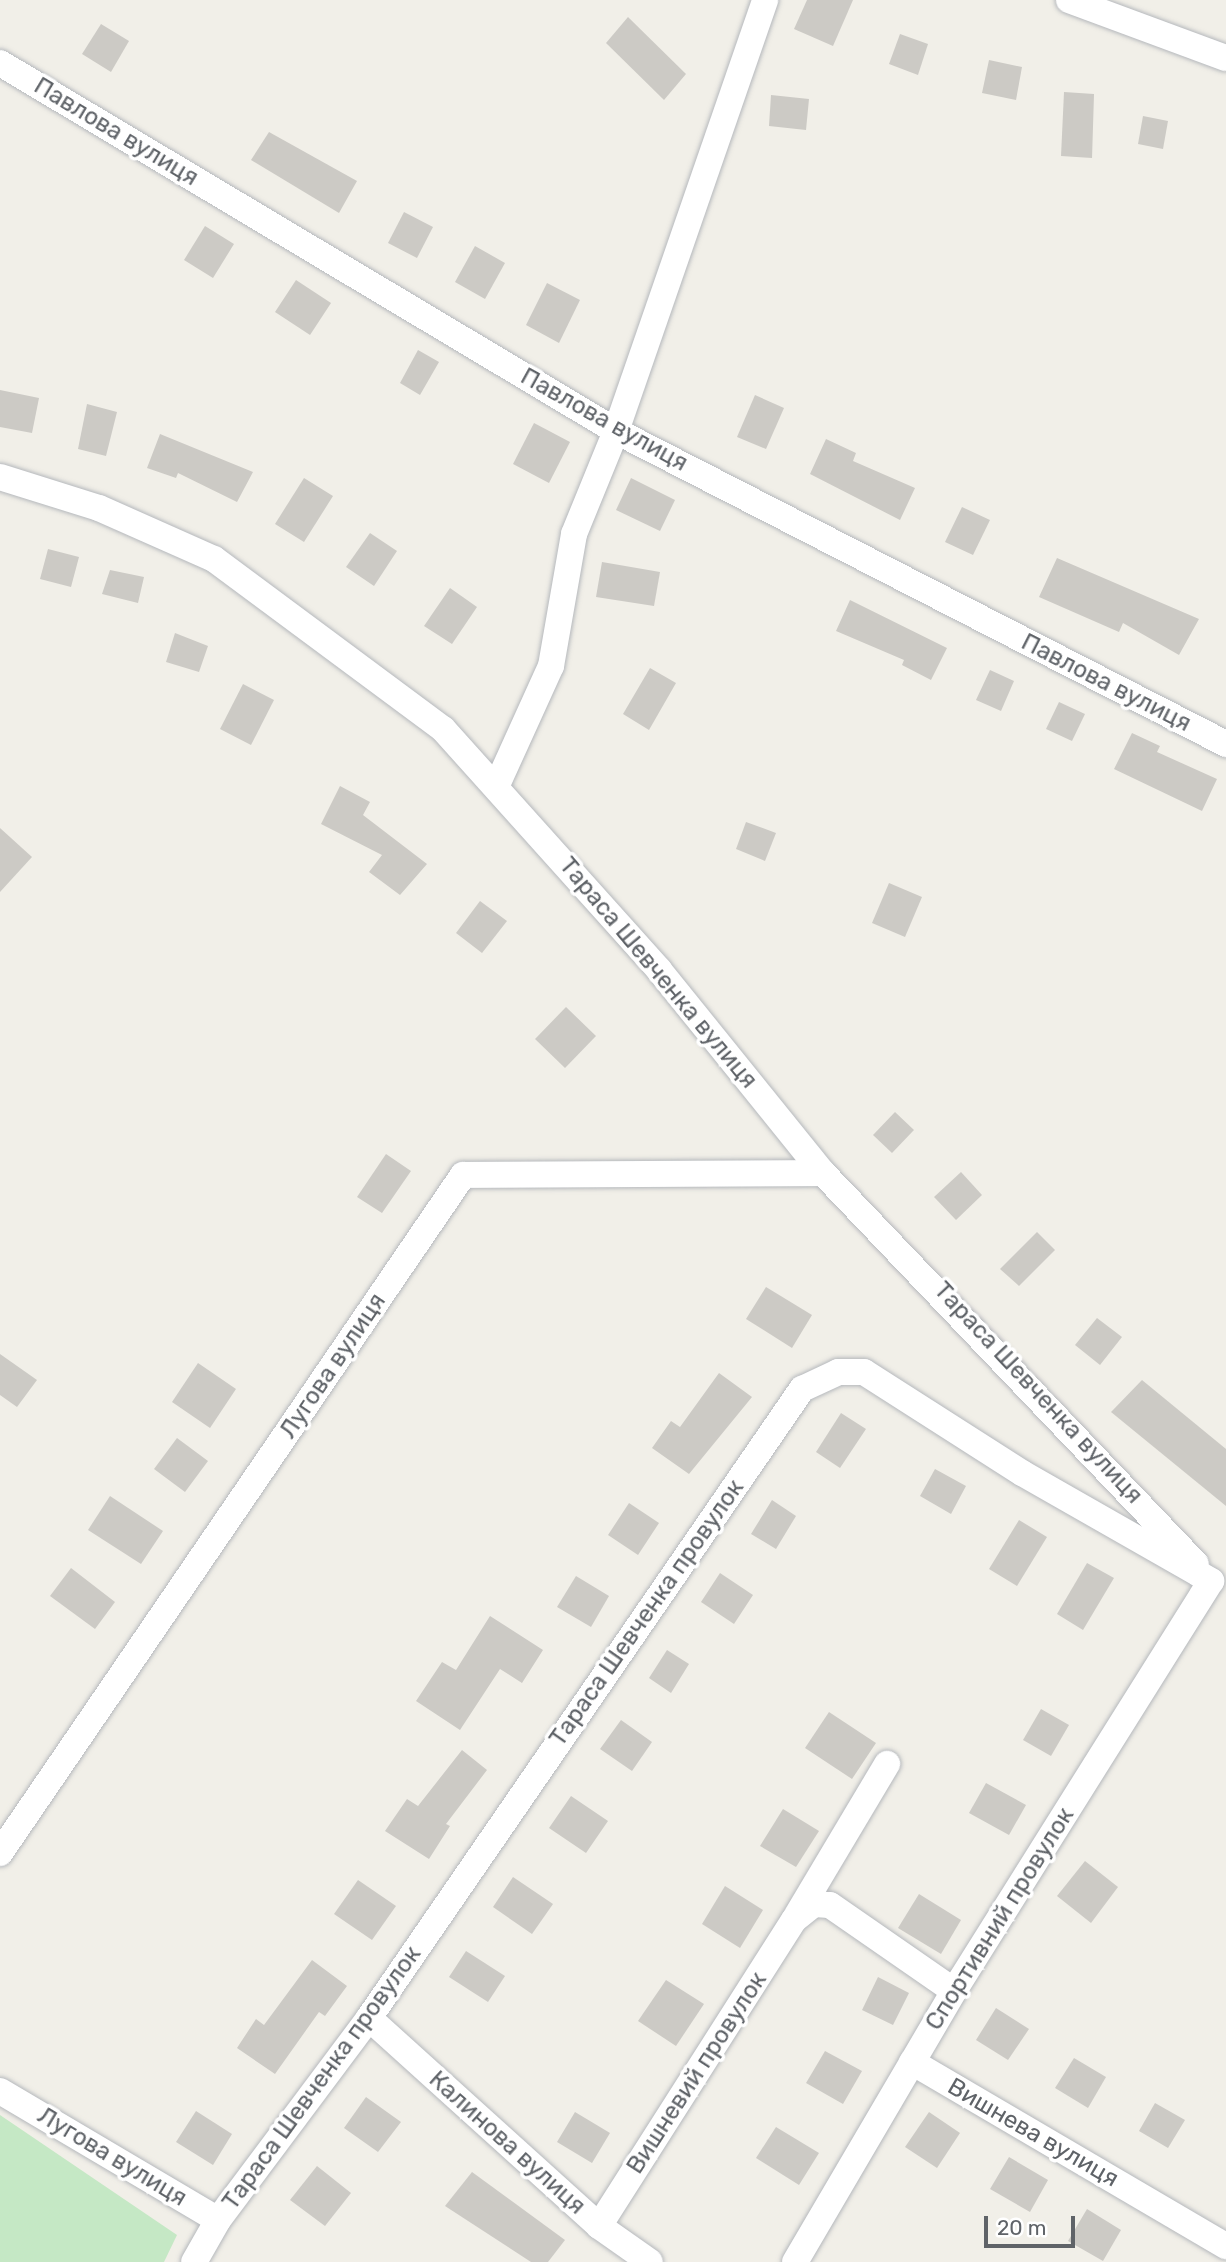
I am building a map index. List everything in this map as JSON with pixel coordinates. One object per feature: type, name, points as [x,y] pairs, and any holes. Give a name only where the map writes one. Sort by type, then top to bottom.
[{"type":"street","points":[[497,785],[551,666],[574,534],[616,431],[765,0]]},
{"type":"street","points":[[1069,0],[1226,58]]},
{"type":"street","name":"Павлова вулиця","points":[[0,63],[616,431],[1226,744]]},
{"type":"street","name":"Тараса Шевченка вулиця","points":[[0,477],[99,508],[214,559],[443,729],[497,785],[823,1173],[1219,1585]]},
{"type":"street","name":"Лугова вулиця","points":[[0,1853],[463,1175],[823,1173]]},
{"type":"street","name":"Тараса Шевченка провулок","points":[[218,2220],[369,2018],[802,1389],[817,1380],[864,1372],[1022,1473],[1219,1585]]},
{"type":"street","name":"Спортивний провулок","points":[[795,2262],[954,1991],[1219,1585]]},
{"type":"street","name":"Вишневий провулок","points":[[599,2226],[794,1920],[887,1765]]},
{"type":"street","name":"Вишневий провулок","points":[[794,1920],[814,1903],[830,1905],[954,1991]]},
{"type":"street","name":"Калинова вулиця","points":[[369,2018],[599,2226],[650,2262]]},
{"type":"street","name":"Вишнева вулиця","points":[[912,2062],[1226,2246]]},
{"type":"street","name":"Лугова вулиця","points":[[0,2091],[218,2220]]},
{"type":"street","points":[[194,2262],[218,2220]]},
{"type":"green space","points":[[0,2115],[177,2235],[164,2262],[0,2262]]},
{"type":"building","points":[[807,0],[853,0],[833,46],[794,29]]},
{"type":"building","points":[[628,17],[686,74],[664,100],[606,43]]},
{"type":"building","points":[[101,24],[129,41],[111,72],[82,54]]},
{"type":"building","points":[[900,34],[928,44],[918,75],[889,64]]},
{"type":"building","points":[[989,60],[1022,67],[1016,100],[982,93]]},
{"type":"building","points":[[1064,92],[1094,94],[1092,158],[1061,156]]},
{"type":"building","points":[[771,95],[809,99],[806,130],[769,126]]},
{"type":"building","points":[[1143,116],[1168,121],[1163,149],[1138,144]]},
{"type":"building","points":[[269,132],[357,181],[339,213],[251,160]]},
{"type":"building","points":[[404,212],[433,227],[417,258],[388,243]]},
{"type":"building","points":[[205,226],[234,244],[213,278],[184,260]]},
{"type":"building","points":[[475,246],[505,263],[485,299],[455,282]]},
{"type":"building","points":[[296,280],[331,303],[310,335],[275,312]]},
{"type":"building","points":[[547,283],[580,300],[559,343],[526,325]]},
{"type":"building","points":[[418,350],[439,362],[420,395],[400,383]]},
{"type":"building","points":[[0,390],[39,398],[32,433],[0,427]]},
{"type":"building","points":[[755,395],[784,408],[766,449],[737,437]]},
{"type":"building","points":[[87,404],[117,412],[106,456],[78,449]]},
{"type":"building","points":[[534,423],[570,442],[549,483],[513,464]]},
{"type":"building","points":[[160,434],[253,472],[237,502],[178,473],[176,478],[147,468]]},
{"type":"building","points":[[826,439],[856,453],[853,461],[915,488],[900,520],[810,474]]},
{"type":"building","points":[[304,478],[333,496],[304,542],[275,524]]},
{"type":"building","points":[[631,478],[675,500],[660,531],[616,510]]},
{"type":"building","points":[[962,507],[990,520],[973,555],[945,542]]},
{"type":"building","points":[[370,533],[397,551],[374,586],[346,567]]},
{"type":"building","points":[[48,549],[79,557],[71,587],[40,579]]},
{"type":"building","points":[[1057,558],[1199,619],[1179,655],[1123,623],[1119,632],[1039,597]]},
{"type":"building","points":[[602,562],[660,572],[654,606],[596,597]]},
{"type":"building","points":[[110,570],[144,577],[138,603],[102,594]]},
{"type":"building","points":[[450,588],[477,607],[452,644],[424,626]]},
{"type":"building","points":[[850,600],[947,648],[931,680],[902,665],[904,660],[836,631]]},
{"type":"building","points":[[175,633],[208,646],[199,672],[166,662]]},
{"type":"building","points":[[650,668],[676,683],[649,730],[623,714]]},
{"type":"building","points":[[990,670],[1014,681],[1001,711],[976,700]]},
{"type":"building","points":[[243,684],[274,700],[251,745],[220,729]]},
{"type":"building","points":[[1059,702],[1085,714],[1072,741],[1046,729]]},
{"type":"building","points":[[1132,733],[1160,746],[1157,752],[1217,779],[1202,811],[1114,769]]},
{"type":"building","points":[[340,786],[370,802],[363,815],[427,864],[400,895],[369,872],[382,855],[321,824]]},
{"type":"building","points":[[746,822],[776,833],[765,861],[736,849]]},
{"type":"building","points":[[0,828],[32,857],[0,892]]},
{"type":"building","points":[[889,883],[922,897],[905,937],[872,923]]},
{"type":"building","points":[[480,901],[507,921],[482,953],[456,933]]},
{"type":"building","points":[[566,1007],[596,1036],[565,1068],[535,1039]]},
{"type":"building","points":[[895,1112],[914,1130],[892,1153],[873,1135]]},
{"type":"building","points":[[386,1154],[411,1171],[382,1213],[357,1197]]},
{"type":"building","points":[[961,1172],[982,1195],[956,1220],[934,1197]]},
{"type":"building","points":[[1037,1232],[1055,1250],[1019,1286],[1000,1269]]},
{"type":"building","points":[[766,1287],[812,1315],[792,1348],[746,1319]]},
{"type":"building","points":[[1097,1318],[1122,1337],[1100,1365],[1075,1345]]},
{"type":"building","points":[[0,1354],[37,1380],[17,1407],[0,1395]]},
{"type":"building","points":[[198,1363],[236,1389],[210,1428],[172,1402]]},
{"type":"building","points":[[719,1373],[752,1397],[689,1474],[652,1448],[671,1421],[680,1427]]},
{"type":"building","points":[[1142,1380],[1226,1449],[1226,1506],[1111,1412]]},
{"type":"building","points":[[841,1413],[866,1429],[840,1468],[816,1452]]},
{"type":"building","points":[[177,1438],[208,1461],[185,1492],[154,1469]]},
{"type":"building","points":[[935,1469],[966,1486],[951,1514],[920,1496]]},
{"type":"building","points":[[110,1496],[163,1531],[141,1564],[88,1530]]},
{"type":"building","points":[[772,1500],[796,1516],[776,1549],[751,1534]]},
{"type":"building","points":[[629,1503],[659,1523],[638,1555],[608,1535]]},
{"type":"building","points":[[1019,1520],[1047,1537],[1017,1586],[989,1569]]},
{"type":"building","points":[[1087,1563],[1114,1578],[1083,1630],[1057,1614]]},
{"type":"building","points":[[71,1568],[115,1602],[95,1629],[50,1596]]},
{"type":"building","points":[[720,1573],[753,1595],[734,1624],[701,1602]]},
{"type":"building","points":[[576,1576],[609,1596],[591,1627],[557,1607]]},
{"type":"building","points":[[490,1616],[543,1650],[522,1683],[500,1669],[460,1730],[416,1701],[442,1662],[456,1670]]},
{"type":"building","points":[[667,1650],[689,1664],[671,1693],[649,1678]]},
{"type":"building","points":[[1041,1709],[1069,1725],[1051,1756],[1023,1740]]},
{"type":"building","points":[[829,1712],[876,1743],[852,1779],[805,1748]]},
{"type":"building","points":[[621,1720],[652,1742],[632,1771],[600,1749]]},
{"type":"building","points":[[462,1750],[487,1770],[446,1824],[450,1826],[429,1859],[385,1831],[407,1799],[418,1806]]},
{"type":"building","points":[[986,1783],[1026,1805],[1009,1835],[969,1813]]},
{"type":"building","points":[[571,1796],[608,1821],[586,1853],[549,1828]]},
{"type":"building","points":[[783,1809],[819,1831],[796,1867],[760,1846]]},
{"type":"building","points":[[1085,1861],[1118,1887],[1091,1923],[1057,1896]]},
{"type":"building","points":[[513,1877],[553,1904],[532,1934],[493,1907]]},
{"type":"building","points":[[358,1880],[396,1906],[372,1940],[334,1914]]},
{"type":"building","points":[[725,1886],[763,1910],[740,1948],[702,1924]]},
{"type":"building","points":[[919,1894],[961,1920],[941,1954],[898,1928]]},
{"type":"building","points":[[466,1951],[505,1976],[488,2002],[449,1977]]},
{"type":"building","points":[[312,1960],[347,1986],[325,2016],[319,2012],[275,2074],[237,2048],[256,2019],[264,2025]]},
{"type":"building","points":[[878,1977],[909,1993],[893,2025],[862,2010]]},
{"type":"building","points":[[666,1980],[704,2004],[676,2046],[638,2021]]},
{"type":"building","points":[[996,2008],[1029,2029],[1008,2060],[976,2040]]},
{"type":"building","points":[[825,2051],[862,2071],[843,2104],[806,2083]]},
{"type":"building","points":[[1074,2058],[1106,2077],[1088,2108],[1055,2088]]},
{"type":"building","points":[[366,2097],[401,2122],[378,2152],[344,2128]]},
{"type":"building","points":[[1155,2103],[1185,2120],[1168,2148],[1139,2131]]},
{"type":"building","points":[[196,2111],[232,2134],[213,2165],[176,2142]]},
{"type":"building","points":[[575,2112],[610,2133],[592,2163],[557,2142]]},
{"type":"building","points":[[929,2112],[960,2133],[937,2168],[905,2147]]},
{"type":"building","points":[[776,2127],[819,2153],[799,2185],[756,2158]]},
{"type":"building","points":[[1009,2157],[1048,2180],[1030,2212],[990,2189]]},
{"type":"building","points":[[317,2166],[351,2193],[325,2226],[290,2200]]},
{"type":"building","points":[[472,2172],[565,2240],[548,2262],[531,2262],[445,2206]]},
{"type":"building","points":[[1087,2209],[1121,2230],[1103,2261],[1068,2241]]}]
